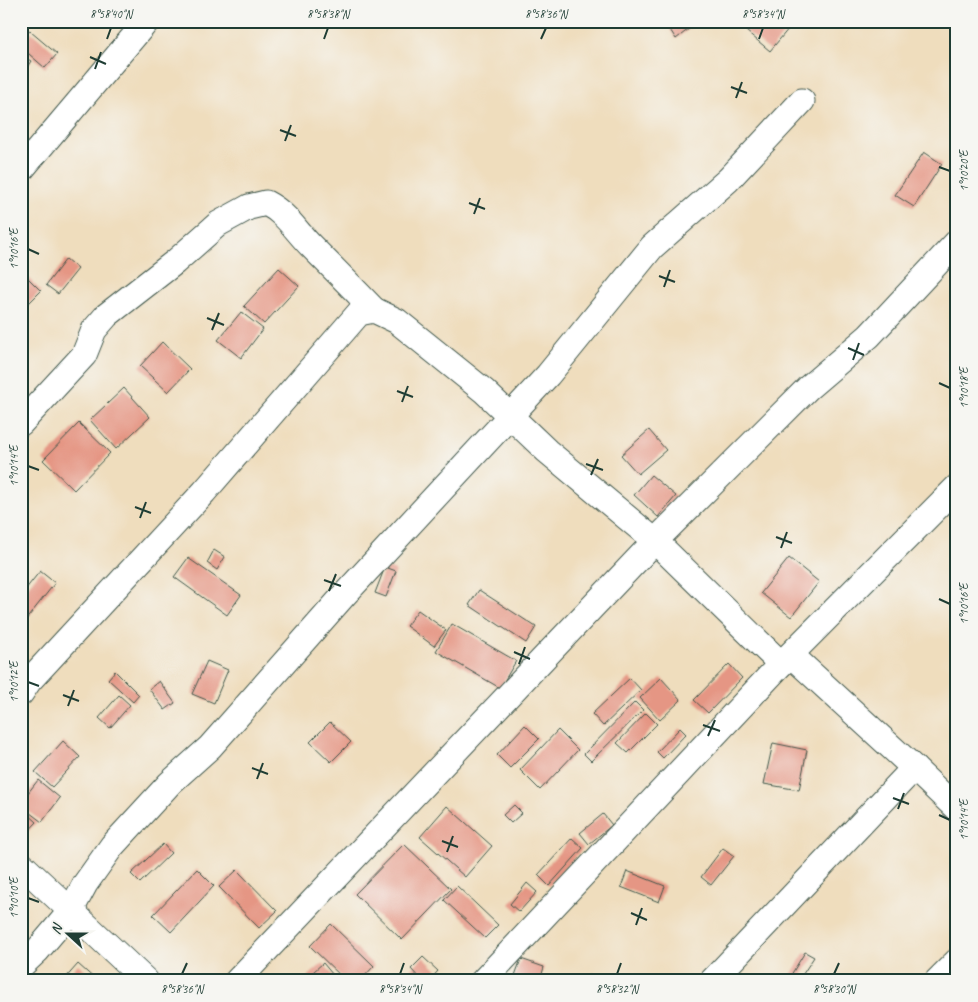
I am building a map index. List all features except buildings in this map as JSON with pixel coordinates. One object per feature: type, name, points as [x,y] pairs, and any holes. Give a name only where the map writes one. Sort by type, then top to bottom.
[{"type":"street","points":[[21,170],[147,21]]},
{"type":"street","points":[[21,966],[37,951],[70,912],[85,884],[112,846],[170,783],[210,747],[313,632],[344,594],[509,416],[580,337],[652,247],[728,180],[802,101]]},
{"type":"street","points":[[21,423],[84,355],[94,330],[107,315],[175,262],[218,224],[250,207],[266,203],[280,210],[310,245],[334,267],[374,310],[396,321],[484,391],[547,451],[655,541],[786,659],[914,768],[957,809]]},
{"type":"street","points":[[237,981],[655,541],[808,388],[869,336],[957,242]]},
{"type":"street","points":[[21,693],[29,681],[128,572],[204,492],[359,313],[374,310]]},
{"type":"street","points":[[483,981],[786,659],[957,487]]},
{"type":"street","points":[[712,981],[914,768]]},
{"type":"street","points":[[21,864],[70,912],[146,981]]},
{"type":"street","points":[[937,981],[957,961]]}]
